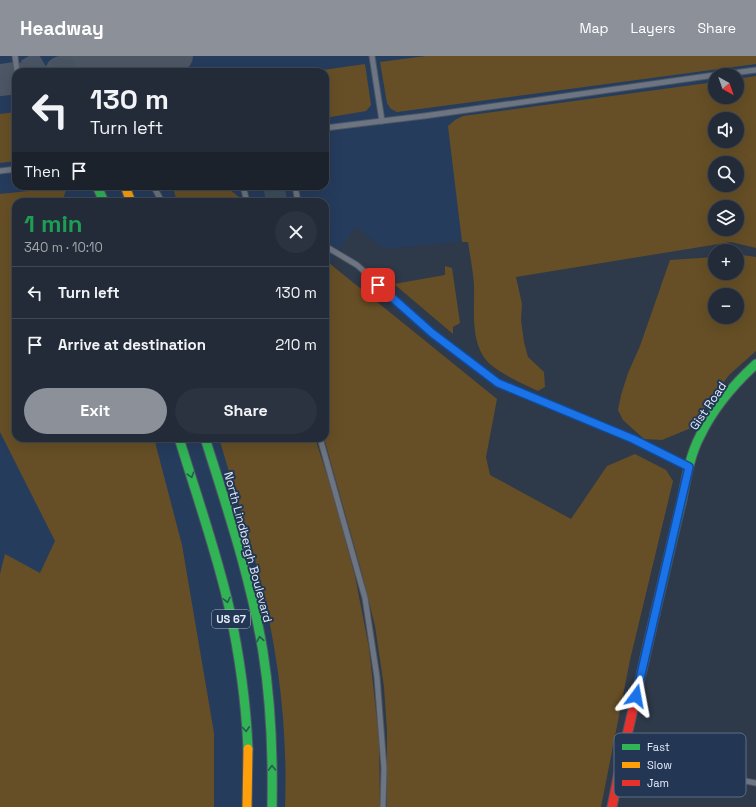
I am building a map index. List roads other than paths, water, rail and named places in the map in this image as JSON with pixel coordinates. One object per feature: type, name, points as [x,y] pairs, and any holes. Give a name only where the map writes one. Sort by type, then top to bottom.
[{"type":"main road","name":"Gist Road","points":[[628,733],[689,467],[702,433],[722,401],[747,372],[756,364]]},
{"type":"main road","name":"US 67","points":[[180,442],[223,586],[233,627],[245,714],[248,757],[248,807]]},
{"type":"main road","name":"North Lindbergh Boulevard","points":[[206,442],[244,568],[262,652],[268,692],[272,736],[272,807]]},
{"type":"main road","name":"Gist Road","points":[[612,807],[614,797]]},
{"type":"lane","points":[[16,56],[17,68]]},
{"type":"lane","points":[[372,56],[382,121]]},
{"type":"lane","points":[[744,72],[756,70]]},
{"type":"lane","points":[[329,128],[708,77]]},
{"type":"lane","points":[[0,171],[12,170]]},
{"type":"lane","points":[[329,248],[357,265],[432,333],[498,383],[633,439],[689,467]]},
{"type":"lane","points":[[321,442],[365,598],[377,678],[384,768],[383,807]]},
{"type":"lane","points":[[746,781],[756,783]]},
{"type":"tunnel","points":[[29,56],[36,68]]},
{"type":"tunnel","points":[[59,56],[66,68]]}]
